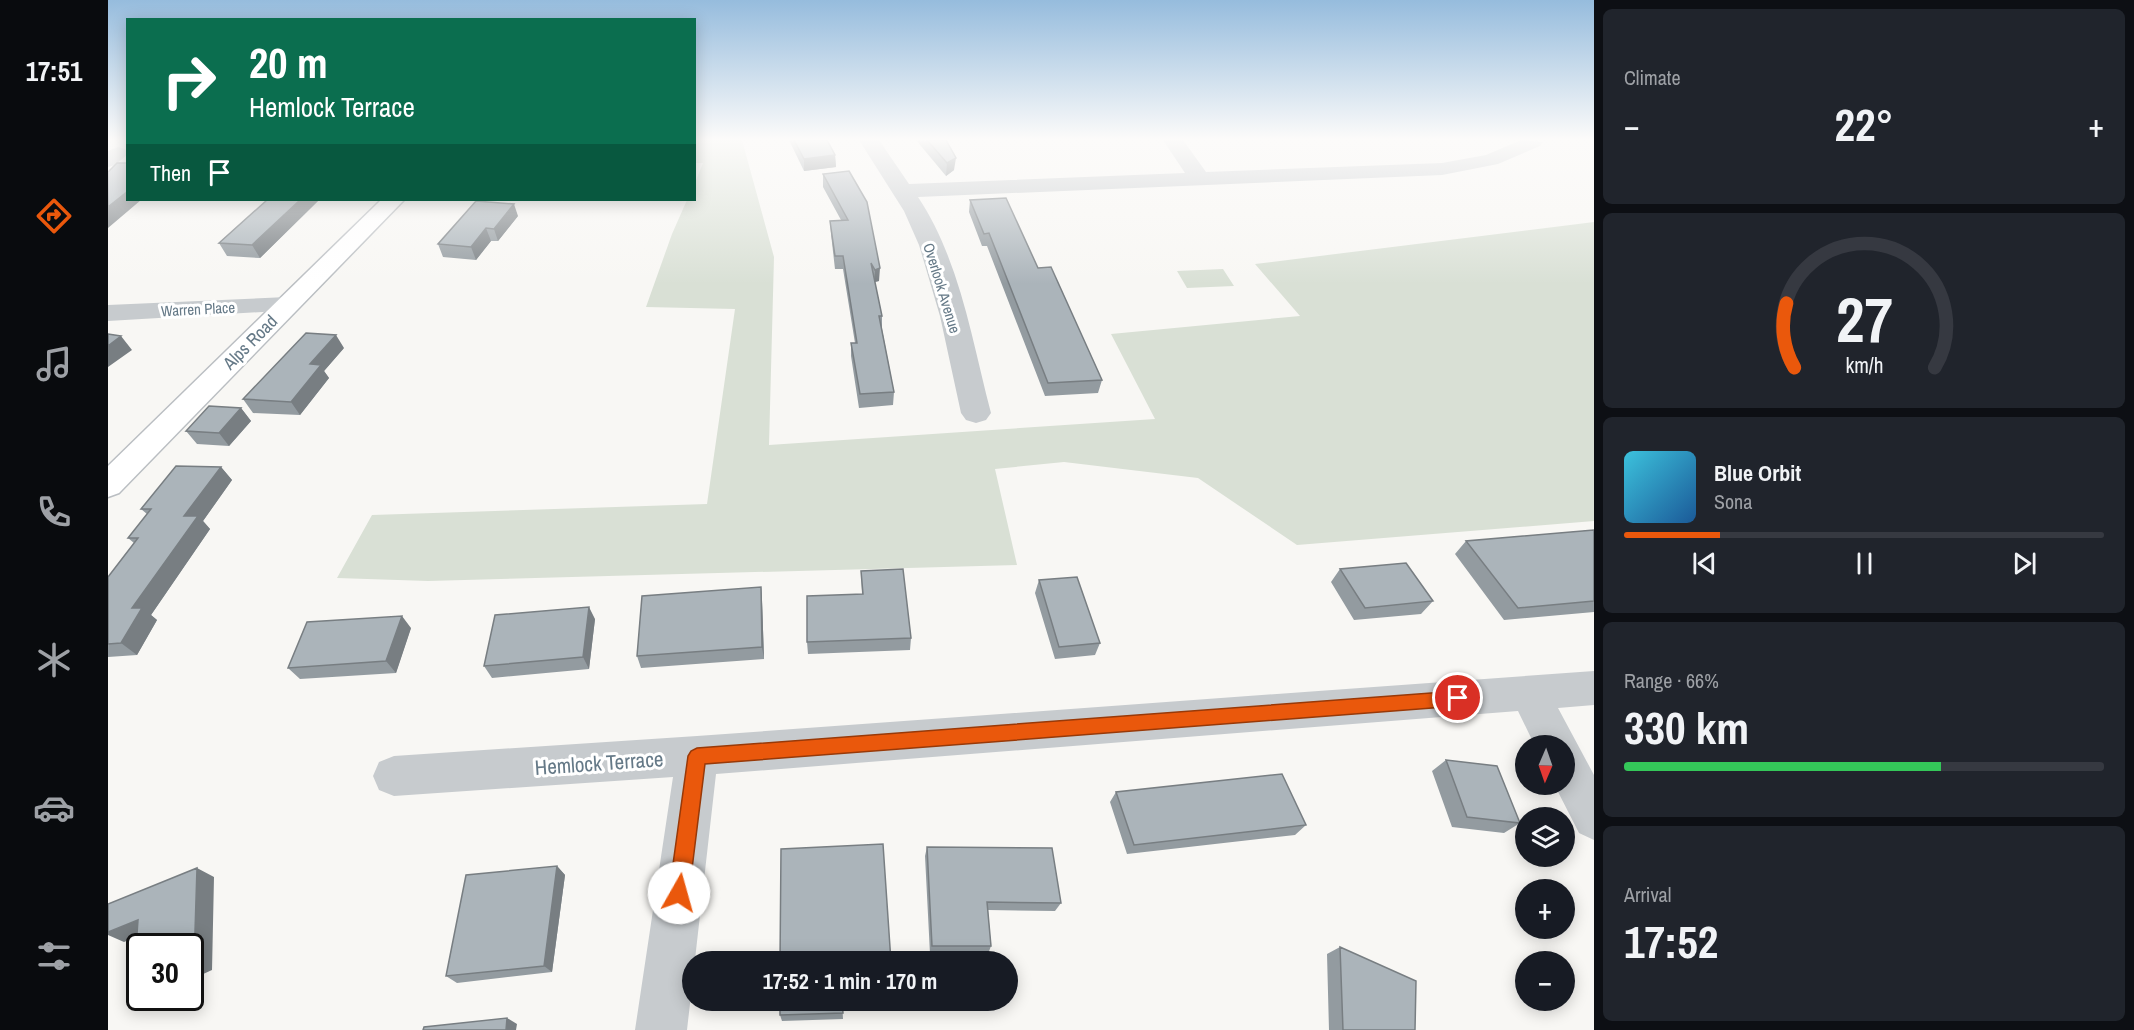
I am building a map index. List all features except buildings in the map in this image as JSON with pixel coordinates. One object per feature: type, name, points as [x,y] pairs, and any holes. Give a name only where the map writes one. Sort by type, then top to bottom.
[{"type":"main road","name":"Alps Road","points":[[108,485],[392,201]]},
{"type":"street","name":"Overlook Avenue","points":[[902,188],[920,220],[934,254],[976,413]]},
{"type":"street","points":[[904,191],[976,188]]},
{"type":"street","name":"Warren Place","points":[[108,313],[287,305]]},
{"type":"street","name":"Hemlock Terrace","points":[[394,776],[697,756],[1594,688]]},
{"type":"street","points":[[1529,693],[1551,735]]},
{"type":"street","points":[[661,1030],[697,756]]},
{"type":"street","points":[[1575,782],[1594,818]]},
{"type":"shaded area","points":[[696,188],[755,188],[774,257],[769,445],[1155,419],[1111,334],[1300,316],[1255,264],[1594,222],[1594,521],[1297,545],[1198,478],[1064,462],[995,469],[1017,565],[428,581],[337,578],[372,515],[707,504],[735,309],[646,307],[672,234],[687,201],[696,201]]},
{"type":"shaded area","points":[[1223,269],[1234,286],[1187,288],[1177,271]]},
{"type":"route","points":[[679,893],[697,756],[1458,698]]}]
